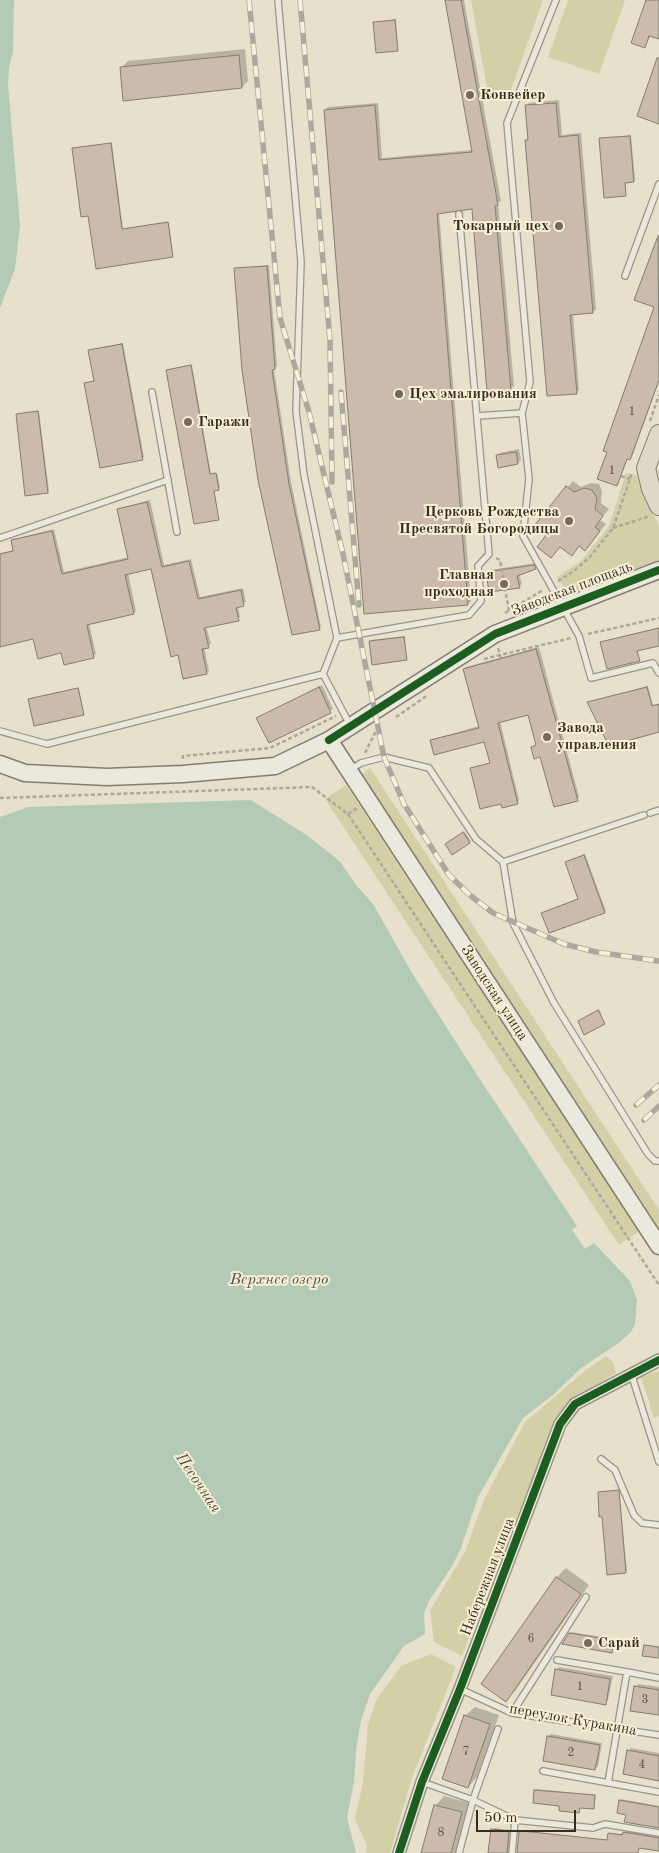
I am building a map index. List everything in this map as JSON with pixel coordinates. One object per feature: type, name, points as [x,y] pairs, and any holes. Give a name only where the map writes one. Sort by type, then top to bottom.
[{"type":"main road","points":[[659,434],[640,469],[659,506]]},
{"type":"main road","name":"Заводская площадь","points":[[0,764],[25,773],[107,777],[183,774],[275,766],[329,740],[351,727],[495,634],[659,570]]},
{"type":"main road","name":"Заводская улица","points":[[329,740],[355,767],[659,1246]]},
{"type":"street","name":"Набережная улица","points":[[399,1853],[422,1782],[460,1689],[560,1424],[575,1404],[659,1360]]},
{"type":"lane","points":[[278,0],[301,262],[296,411],[304,476],[337,638],[323,674],[351,727]]},
{"type":"lane","points":[[556,0],[507,123],[530,382],[522,413],[529,480],[523,536],[579,636],[590,678],[653,663],[659,673]]},
{"type":"lane","points":[[625,276],[659,184]]},
{"type":"lane","points":[[337,638],[469,615],[481,601],[478,566],[489,554],[458,214]]},
{"type":"lane","points":[[152,392],[177,532]]},
{"type":"lane","points":[[477,416],[522,413]]},
{"type":"lane","points":[[0,538],[168,480]]},
{"type":"lane","points":[[0,731],[47,744],[323,674]]},
{"type":"lane","points":[[355,767],[384,757],[429,768],[476,839],[504,862],[513,923],[554,1004],[648,1154],[655,1161],[659,1161]]},
{"type":"lane","points":[[504,862],[659,810]]},
{"type":"lane","points":[[631,1373],[659,1462]]},
{"type":"lane","points":[[601,1459],[615,1470],[634,1515],[642,1523],[659,1526]]},
{"type":"lane","points":[[512,1713],[586,1597]]},
{"type":"lane","points":[[557,1660],[659,1678]]},
{"type":"lane","points":[[608,1783],[627,1672]]},
{"type":"lane","name":"переулок Куракина","points":[[460,1689],[512,1713],[659,1735]]},
{"type":"lane","points":[[459,1853],[473,1800],[498,1729]]},
{"type":"lane","points":[[543,1771],[659,1792]]},
{"type":"lane","points":[[422,1782],[473,1800],[515,1820],[592,1828],[605,1824],[659,1833]]},
{"type":"lane","points":[[512,1853],[515,1820]]},
{"type":"path","points":[[503,614],[574,571],[589,558],[613,528],[630,479],[640,469]]},
{"type":"path","points":[[621,476],[630,479]]},
{"type":"path","points":[[613,528],[659,513]]},
{"type":"path","points":[[489,554],[500,560],[509,610]]},
{"type":"path","points":[[476,661],[501,657],[579,636],[659,618]]},
{"type":"path","points":[[495,634],[501,657]]},
{"type":"path","points":[[392,719],[429,695]]},
{"type":"path","points":[[184,791],[183,756],[270,748],[344,712]]},
{"type":"path","points":[[355,767],[377,728],[384,723]]},
{"type":"path","points":[[0,798],[312,787],[348,814],[659,1285]]},
{"type":"shaded area","points":[[471,0],[543,0],[511,90],[488,93]]},
{"type":"shaded area","points":[[568,0],[625,0],[599,74],[548,57]]},
{"type":"shaded area","points":[[626,473],[637,475],[643,495],[659,525],[659,561],[569,596],[557,577],[581,561],[609,526]]},
{"type":"shaded area","points":[[370,768],[659,1210],[659,1238],[358,777]]},
{"type":"shaded area","points":[[346,785],[639,1231],[619,1245],[325,799]]},
{"type":"shaded area","points":[[606,1356],[613,1362],[616,1373],[571,1401],[555,1421],[462,1656],[434,1642],[430,1610],[465,1552],[484,1500],[525,1422],[586,1370]]},
{"type":"shaded area","points":[[659,1371],[659,1416],[654,1418],[641,1377]]},
{"type":"shaded area","points":[[431,1654],[456,1667],[412,1778],[390,1853],[366,1853],[367,1846],[355,1819],[363,1782],[368,1725],[377,1699],[401,1666]]},
{"type":"water","points":[[0,0],[14,0],[13,52],[9,67],[8,84],[20,225],[15,269],[0,308]]},
{"type":"water","name":"Верхнее озеро","points":[[251,800],[305,834],[331,854],[341,863],[356,885],[373,904],[412,973],[577,1226],[572,1230],[585,1249],[594,1243],[630,1281],[637,1300],[635,1324],[631,1332],[620,1342],[581,1368],[553,1395],[523,1418],[478,1497],[461,1548],[452,1566],[429,1601],[424,1613],[425,1634],[404,1646],[370,1694],[361,1720],[356,1750],[354,1782],[347,1818],[356,1853],[0,1853],[0,817],[28,807]]},
{"type":"building","name":"Цех эмалирования","points":[[445,0],[461,0],[498,205],[495,206],[511,390],[487,392],[472,209],[437,214],[468,605],[364,614],[324,110],[375,105],[379,160],[472,152]]},
{"type":"building","points":[[646,0],[659,0],[659,39],[649,36],[645,48],[631,43]]},
{"type":"building","points":[[395,20],[398,51],[376,53],[373,22]]},
{"type":"building","points":[[239,55],[242,88],[123,101],[120,67]]},
{"type":"building","points":[[657,58],[659,58],[659,124],[637,116]]},
{"type":"building","name":"Токарный цех","points":[[556,103],[559,137],[578,135],[593,313],[570,315],[577,394],[547,396],[525,140],[528,140],[525,105]]},
{"type":"building","points":[[630,136],[634,182],[625,183],[626,196],[604,198],[599,138]]},
{"type":"building","points":[[111,143],[122,229],[168,222],[173,257],[96,269],[88,216],[81,217],[72,148]]},
{"type":"building","points":[[658,236],[659,380],[630,460],[627,459],[617,486],[597,479],[607,452],[603,451],[654,307],[634,300]]},
{"type":"building","points":[[267,266],[275,369],[272,370],[289,484],[320,630],[292,635],[258,480],[242,370],[234,268]]},
{"type":"building","points":[[122,344],[143,460],[100,468],[84,383],[94,381],[88,350]]},
{"type":"building","name":"Гаражи","points":[[191,365],[210,474],[216,473],[219,490],[214,491],[219,520],[194,524],[166,370]]},
{"type":"building","points":[[38,411],[48,493],[25,496],[16,414]]},
{"type":"building","points":[[516,452],[518,464],[498,468],[496,455]]},
{"type":"building","name":"Церковь Рождества Пресвятой Богородицы","points":[[566,486],[574,492],[584,488],[592,490],[597,498],[595,509],[603,516],[595,527],[600,531],[585,551],[579,546],[572,556],[560,547],[551,558],[537,547],[546,535],[534,526]]},
{"type":"building","points":[[147,502],[162,567],[189,561],[198,599],[241,590],[244,606],[236,608],[239,621],[204,628],[209,648],[202,649],[207,674],[183,679],[178,655],[171,657],[151,569],[125,575],[134,614],[87,625],[94,658],[64,665],[61,653],[38,659],[33,639],[0,647],[0,554],[13,551],[11,540],[52,531],[62,574],[128,559],[117,509]]},
{"type":"building","points":[[534,565],[536,569],[517,576],[520,588],[489,592],[486,572]]},
{"type":"building","points":[[659,628],[659,646],[637,651],[640,661],[607,669],[600,642]]},
{"type":"building","points":[[404,637],[407,660],[372,665],[369,641]]},
{"type":"building","name":"Завода управления","points":[[536,649],[578,801],[554,807],[540,757],[534,759],[531,747],[536,745],[528,715],[498,723],[518,804],[502,808],[501,804],[480,809],[470,768],[490,763],[484,742],[434,755],[430,740],[479,728],[463,669]]},
{"type":"building","points":[[319,687],[331,713],[269,743],[256,718]]},
{"type":"building","points":[[647,687],[652,706],[659,704],[659,732],[609,746],[587,702]]},
{"type":"building","points":[[78,688],[84,715],[34,726],[28,699]]},
{"type":"building","points":[[463,832],[470,843],[452,855],[445,844]]},
{"type":"building","points":[[584,855],[605,913],[549,933],[541,913],[578,899],[565,862]]},
{"type":"building","points":[[598,1010],[605,1024],[584,1035],[578,1021]]},
{"type":"building","points":[[619,1490],[626,1573],[607,1575],[602,1517],[599,1517],[598,1492]]},
{"type":"building","points":[[556,1577],[581,1594],[506,1702],[481,1684]]},
{"type":"building","name":"Сарай","points":[[569,1633],[614,1640],[612,1653],[562,1644]]},
{"type":"building","name":"Сарай","points":[[644,1645],[659,1647],[659,1658],[642,1656]]},
{"type":"building","points":[[555,1669],[610,1679],[606,1705],[551,1695]]},
{"type":"building","points":[[634,1686],[659,1690],[659,1715],[630,1711]]},
{"type":"building","points":[[464,1715],[490,1724],[468,1788],[442,1779]]},
{"type":"building","points":[[547,1736],[600,1745],[595,1770],[543,1761]]},
{"type":"building","points":[[627,1750],[659,1756],[659,1781],[623,1774]]},
{"type":"building","points":[[534,1790],[595,1795],[594,1809],[580,1808],[579,1813],[559,1811],[559,1806],[533,1803]]},
{"type":"building","points":[[619,1800],[659,1807],[659,1828],[624,1822],[626,1815],[617,1813]]},
{"type":"building","points":[[434,1805],[462,1812],[451,1853],[421,1853]]},
{"type":"building","points":[[491,1829],[509,1831],[507,1853],[488,1853]]},
{"type":"building","points":[[519,1832],[607,1840],[608,1833],[622,1835],[623,1832],[659,1838],[659,1851],[639,1848],[638,1853],[517,1853]]},
{"type":"railway","points":[[249,0],[280,318],[309,412],[343,554],[384,757],[404,804],[449,875],[471,896],[493,913],[564,944],[596,952],[659,961]]},
{"type":"railway","points":[[300,0],[330,340],[332,482]]},
{"type":"railway","points":[[341,392],[359,605]]},
{"type":"railway","points":[[636,1105],[659,1085]]},
{"type":"railway","points":[[644,1120],[659,1106]]},
{"type":"cycle path","points":[[329,740],[495,634],[659,570]]},
{"type":"cycle path","points":[[399,1853],[422,1782],[460,1689],[560,1424],[575,1404],[659,1360]]},
{"type":"place","name":"Конвейер","points":[[470,95]]},
{"type":"place","name":"Токарный цех","points":[[559,226]]},
{"type":"place","name":"Цех эмалирования","points":[[399,394]]},
{"type":"place","name":"Гаражи","points":[[188,422]]},
{"type":"place","name":"Церковь Рождества Пресвятой Богородицы","points":[[569,521]]},
{"type":"place","name":"Главная проходная","points":[[504,584]]},
{"type":"place","name":"Завода управления","points":[[547,737]]},
{"type":"place","name":"Сарай","points":[[588,1643]]},
{"type":"water label","name":"Песочная","points":[[198,1483]]}]
